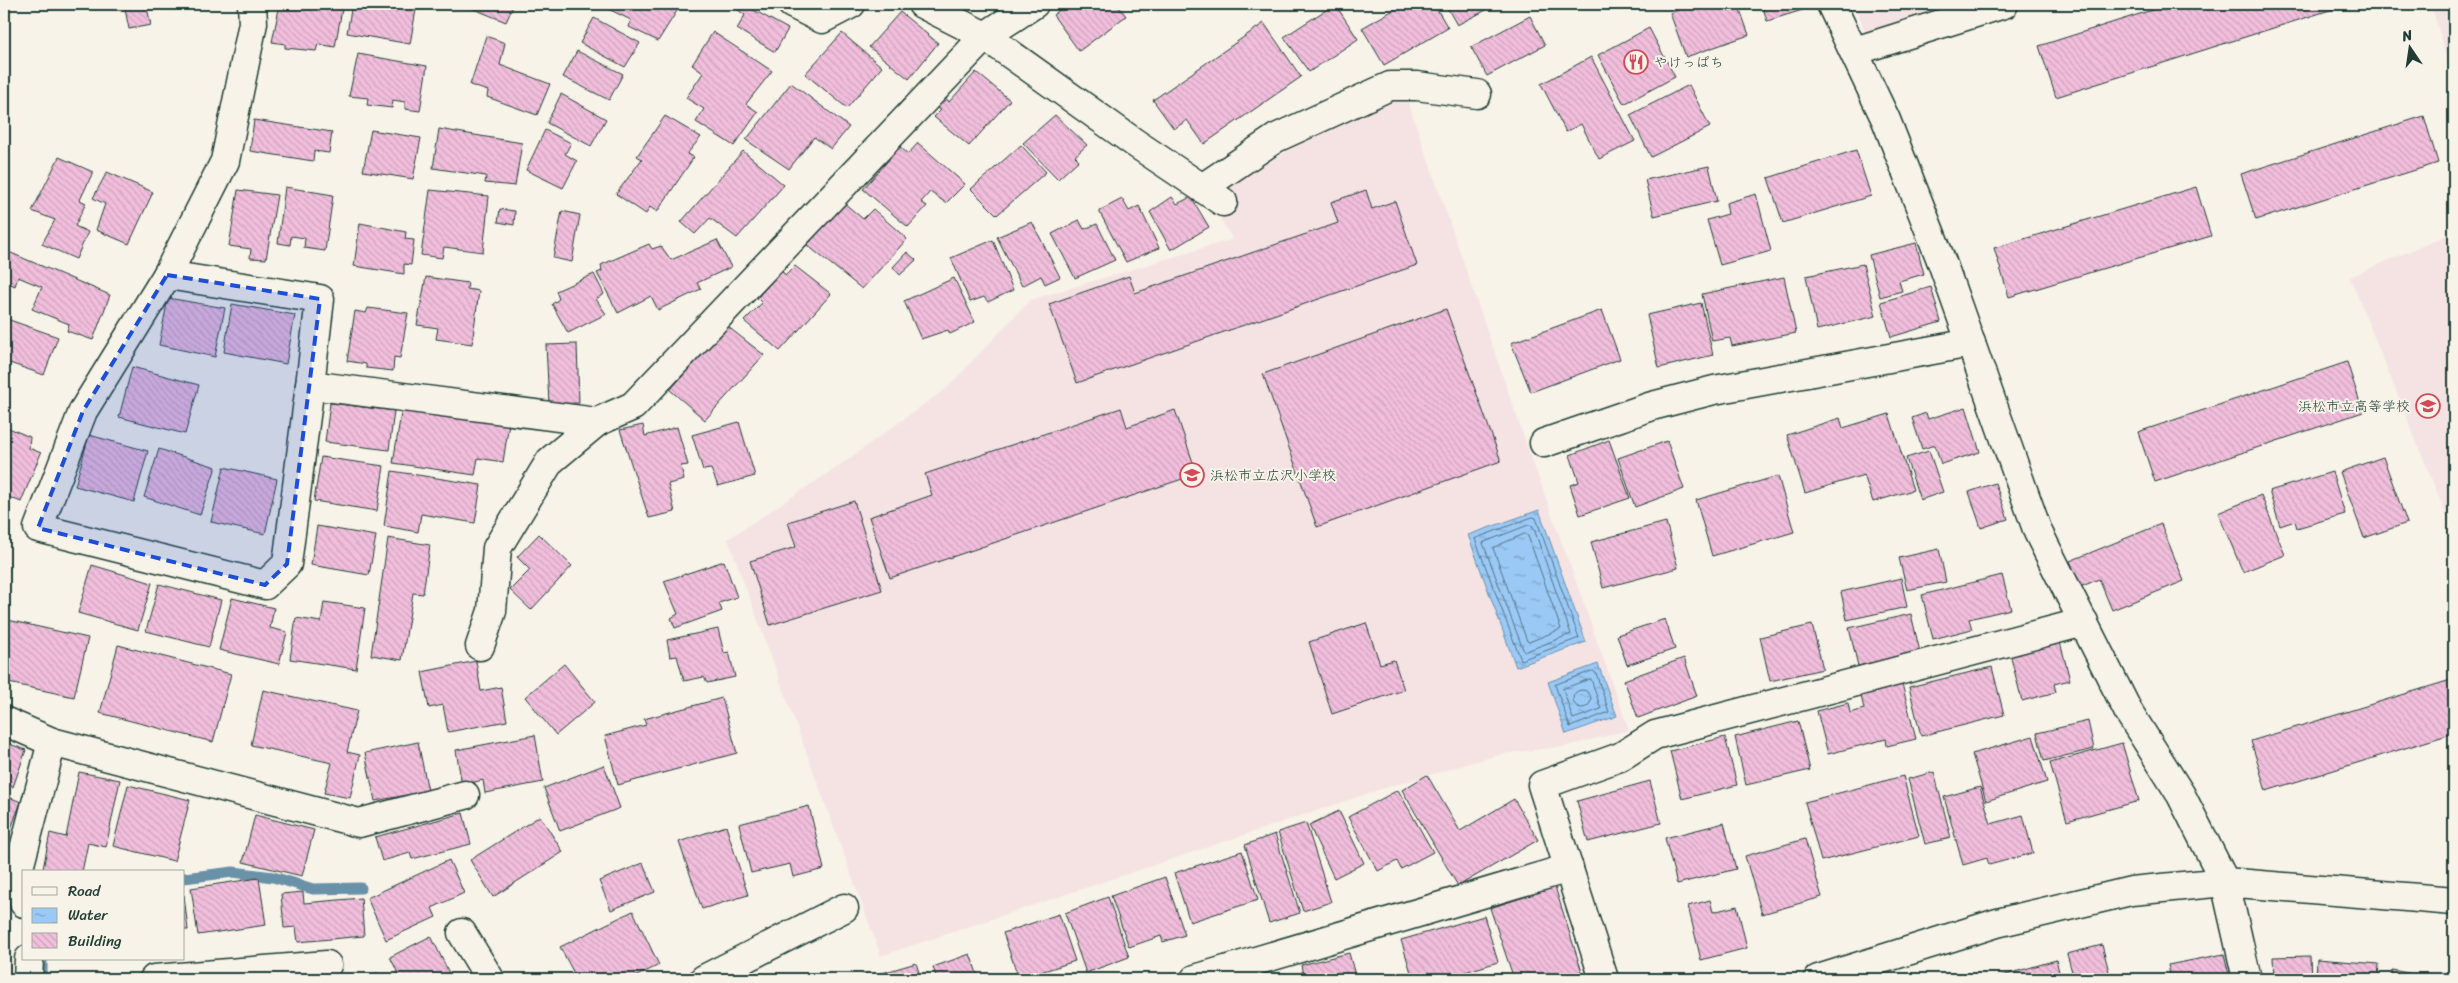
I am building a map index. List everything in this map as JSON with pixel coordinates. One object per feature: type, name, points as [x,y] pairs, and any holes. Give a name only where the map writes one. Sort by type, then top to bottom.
[{"type":"street","points":[[167,275],[320,299],[287,564],[265,585],[38,528],[83,411],[167,275],[224,161],[253,23],[252,4]]},
{"type":"street","points":[[792,4],[822,19],[851,4]]},
{"type":"street","points":[[922,4],[985,36],[1213,195],[1276,138],[1390,86],[1417,86],[1477,94]]},
{"type":"street","points":[[480,646],[492,610],[497,548],[550,461],[598,422],[633,406],[985,36],[1034,4]]},
{"type":"street","points":[[1831,4],[1855,51],[1893,138],[1944,264],[2038,532],[2128,711],[2181,795],[2225,882],[2247,979]]},
{"type":"street","points":[[1855,51],[2004,4]]},
{"type":"street","points":[[1544,443],[1652,406],[1714,390],[1971,343]]},
{"type":"street","points":[[310,385],[598,422]]},
{"type":"street","points":[[1604,979],[1542,785],[1620,758],[1655,735],[2084,622]]},
{"type":"street","points":[[4,721],[52,742],[359,823],[465,795]]},
{"type":"street","points":[[22,891],[18,868],[52,742]]},
{"type":"street","points":[[1195,979],[1569,868]]},
{"type":"street","points":[[1818,979],[1997,923],[2131,891],[2225,882],[2454,901]]},
{"type":"street","points":[[704,979],[844,908]]},
{"type":"street","points":[[462,932],[490,979]]},
{"type":"street","points":[[28,979],[29,960]]},
{"type":"street","points":[[154,979],[327,965]]},
{"type":"highlighted area","points":[[167,275],[320,299],[287,564],[265,585],[38,528],[83,411]]},
{"type":"shaded area","points":[[1855,4],[1995,4],[1869,44]]},
{"type":"shaded area","points":[[2431,4],[2454,4],[2454,83]]},
{"type":"shaded area","points":[[1406,96],[1519,423],[1629,730],[1567,746],[1502,754],[1391,786],[881,956],[728,539],[843,463],[948,387],[1030,300],[1233,239],[1220,219],[1236,201],[1225,189],[1292,148],[1383,100]]},
{"type":"shaded area","name":"浜松市立高等学校","points":[[2454,232],[2454,535],[2350,277]]},
{"type":"water","points":[[1539,510],[1586,642],[1516,667],[1468,535]]},
{"type":"water","points":[[1598,664],[1617,716],[1566,734],[1548,682]]},
{"type":"building","points":[[124,4],[146,4],[151,25],[129,29]]},
{"type":"building","points":[[280,4],[343,4],[335,47],[318,44],[316,51],[285,48],[285,44],[272,42]]},
{"type":"building","points":[[352,4],[417,4],[410,44],[347,33]]},
{"type":"building","points":[[470,4],[514,4],[506,22],[469,7]]},
{"type":"building","points":[[598,4],[678,4],[680,6],[658,41],[629,27],[631,20]]},
{"type":"building","points":[[742,4],[756,4],[752,9],[788,29],[775,52],[737,29],[745,15],[738,10]]},
{"type":"building","points":[[959,4],[975,4],[964,11]]},
{"type":"building","points":[[1068,4],[1117,4],[1126,16],[1079,51],[1053,15]]},
{"type":"building","points":[[1335,4],[1358,39],[1309,72],[1284,37]]},
{"type":"building","points":[[1404,4],[1434,4],[1448,28],[1384,65],[1362,28]]},
{"type":"building","points":[[1445,4],[1498,4],[1457,25]]},
{"type":"building","points":[[1695,4],[1738,4],[1749,35],[1686,57],[1670,13]]},
{"type":"building","points":[[1762,4],[1807,4],[1809,8],[1767,21]]},
{"type":"building","points":[[2171,4],[2349,4],[2056,97],[2039,46]]},
{"type":"building","points":[[900,12],[938,43],[909,79],[869,47]]},
{"type":"building","points":[[1530,16],[1545,45],[1487,76],[1471,47]]},
{"type":"building","points":[[594,18],[640,43],[625,67],[580,43]]},
{"type":"building","points":[[1264,23],[1301,77],[1204,144],[1187,120],[1174,129],[1153,100]]},
{"type":"building","points":[[1649,28],[1675,77],[1624,104],[1598,55]]},
{"type":"building","points":[[713,32],[772,71],[746,104],[758,112],[734,146],[696,122],[704,109],[686,98],[703,73],[692,65]]},
{"type":"building","points":[[842,33],[882,67],[847,108],[805,74]]},
{"type":"building","points":[[486,36],[505,43],[500,65],[550,84],[537,115],[487,97],[488,91],[470,85]]},
{"type":"building","points":[[577,51],[623,74],[609,100],[563,77]]},
{"type":"building","points":[[358,54],[427,66],[420,111],[405,109],[405,102],[393,100],[392,108],[367,105],[368,98],[349,96]]},
{"type":"building","points":[[1591,57],[1635,141],[1599,159],[1581,124],[1566,132],[1541,84]]},
{"type":"building","points":[[976,72],[1010,100],[969,146],[934,117],[941,110],[937,108],[946,98],[949,102]]},
{"type":"building","points":[[791,83],[849,127],[831,149],[814,137],[789,169],[746,140]]},
{"type":"building","points":[[1689,85],[1710,127],[1651,157],[1630,115]]},
{"type":"building","points":[[561,94],[606,119],[591,146],[547,123]]},
{"type":"building","points":[[1055,115],[1087,145],[1075,156],[1079,160],[1058,179],[1023,143]]},
{"type":"building","points":[[665,116],[701,137],[687,154],[694,157],[657,212],[650,207],[646,214],[616,194],[642,159],[637,156]]},
{"type":"building","points":[[2424,116],[2438,163],[2256,220],[2241,174]]},
{"type":"building","points":[[254,120],[332,132],[329,153],[314,151],[313,161],[250,151]]},
{"type":"building","points":[[439,129],[522,143],[515,186],[485,183],[486,176],[433,168]]},
{"type":"building","points":[[371,130],[421,138],[413,179],[363,171]]},
{"type":"building","points":[[545,130],[571,143],[565,154],[577,161],[563,188],[526,170]]},
{"type":"building","points":[[918,143],[965,184],[946,203],[930,192],[921,202],[927,206],[908,227],[863,189],[900,147],[908,154]]},
{"type":"building","points":[[1021,145],[1046,172],[997,215],[971,189]]},
{"type":"building","points":[[1856,150],[1871,196],[1783,223],[1768,178]]},
{"type":"building","points":[[743,151],[784,185],[737,238],[710,218],[695,234],[681,222]]},
{"type":"building","points":[[59,157],[93,172],[80,200],[86,203],[75,226],[88,232],[76,259],[42,244],[55,220],[32,211]]},
{"type":"building","points":[[1709,166],[1717,201],[1654,216],[1645,180]]},
{"type":"building","points":[[107,172],[153,192],[129,244],[96,230],[105,204],[93,198]]},
{"type":"building","points":[[285,187],[333,195],[325,251],[304,248],[305,238],[291,236],[290,245],[278,243]]},
{"type":"building","points":[[2196,187],[2211,236],[2009,297],[1994,248]]},
{"type":"building","points":[[238,190],[277,195],[266,259],[250,258],[251,249],[229,246]]},
{"type":"building","points":[[430,190],[489,196],[483,252],[444,247],[442,258],[421,255]]},
{"type":"building","points":[[1366,190],[1372,209],[1395,201],[1417,265],[1077,383],[1049,304],[1129,276],[1135,293],[1338,223],[1331,202]]},
{"type":"building","points":[[1756,194],[1771,251],[1720,265],[1707,220],[1728,214],[1726,203]]},
{"type":"building","points":[[1172,197],[1177,204],[1191,197],[1209,227],[1171,250],[1150,212]]},
{"type":"building","points":[[1122,199],[1129,211],[1139,206],[1159,248],[1126,262],[1099,211]]},
{"type":"building","points":[[844,203],[863,219],[873,209],[907,239],[862,289],[807,245]]},
{"type":"building","points":[[500,209],[515,211],[514,225],[498,222]]},
{"type":"building","points":[[562,211],[580,215],[572,262],[553,258]]},
{"type":"building","points":[[1079,220],[1084,229],[1097,224],[1115,260],[1075,278],[1052,234]]},
{"type":"building","points":[[1032,222],[1060,277],[1045,284],[1041,276],[1022,286],[997,237]]},
{"type":"building","points":[[360,223],[406,232],[405,239],[414,240],[411,265],[404,264],[404,274],[354,266]]},
{"type":"building","points":[[717,240],[731,267],[697,283],[701,289],[658,310],[651,296],[618,313],[597,273],[602,271],[601,265],[649,244],[652,249],[661,246],[671,260]]},
{"type":"building","points":[[993,240],[1013,290],[988,302],[984,297],[970,302],[951,258]]},
{"type":"building","points":[[1916,243],[1924,274],[1899,281],[1902,291],[1880,297],[1869,255]]},
{"type":"building","points":[[4,250],[110,295],[93,340],[67,331],[69,324],[32,309],[42,287],[18,277],[15,286],[4,281]]},
{"type":"building","points":[[907,252],[916,260],[900,275],[893,267]]},
{"type":"building","points":[[1863,264],[1876,316],[1817,330],[1806,276]]},
{"type":"building","points":[[795,266],[831,294],[780,351],[744,321],[762,303],[757,298],[781,271],[786,275]]},
{"type":"building","points":[[594,274],[604,294],[596,299],[606,314],[568,333],[552,304],[559,299],[556,291]]},
{"type":"building","points":[[426,277],[468,283],[467,289],[479,291],[472,344],[436,339],[438,328],[417,325]]},
{"type":"building","points":[[1784,277],[1796,333],[1732,346],[1730,338],[1712,341],[1702,294]]},
{"type":"building","points":[[954,278],[975,322],[950,334],[948,330],[921,339],[904,301]]},
{"type":"building","points":[[1931,287],[1941,322],[1891,337],[1881,302]]},
{"type":"building","points":[[168,298],[225,308],[215,357],[159,345]]},
{"type":"building","points":[[1701,303],[1713,355],[1659,368],[1647,315]]},
{"type":"building","points":[[232,304],[295,315],[286,364],[224,352]]},
{"type":"building","points":[[368,308],[408,313],[400,358],[394,357],[393,371],[366,368],[366,364],[347,361],[355,311],[366,313]]},
{"type":"building","points":[[1446,309],[1501,461],[1317,527],[1263,374]]},
{"type":"building","points":[[1602,310],[1620,359],[1531,392],[1511,343]]},
{"type":"building","points":[[4,318],[58,337],[44,375],[4,361]]},
{"type":"building","points":[[727,326],[764,355],[705,420],[670,390]]},
{"type":"building","points":[[577,344],[579,403],[549,404],[546,345]]},
{"type":"building","points":[[2347,362],[2363,412],[2155,482],[2138,432]]},
{"type":"building","points":[[132,367],[199,385],[185,434],[119,417]]},
{"type":"building","points":[[330,403],[394,411],[389,450],[325,442]]},
{"type":"building","points":[[402,407],[509,423],[503,462],[478,458],[475,475],[393,463]]},
{"type":"building","points":[[1966,407],[1980,452],[1941,464],[1935,445],[1922,449],[1912,418],[1926,413],[1928,419]]},
{"type":"building","points":[[1121,408],[1127,427],[1175,410],[1197,474],[890,578],[869,517],[932,495],[925,474]]},
{"type":"building","points":[[1889,414],[1913,490],[1873,502],[1864,475],[1805,493],[1787,435],[1840,418],[1843,428]]},
{"type":"building","points":[[739,422],[755,476],[718,486],[711,469],[703,470],[692,435]]},
{"type":"building","points":[[643,425],[645,436],[677,427],[688,465],[681,466],[684,480],[668,484],[675,512],[649,518],[620,430]]},
{"type":"building","points":[[4,426],[30,437],[29,448],[41,453],[21,502],[4,495]]},
{"type":"building","points":[[89,435],[148,451],[134,502],[75,486]]},
{"type":"building","points":[[1609,440],[1630,498],[1580,515],[1570,485],[1579,482],[1570,455]]},
{"type":"building","points":[[1667,441],[1684,489],[1635,507],[1618,458]]},
{"type":"building","points":[[159,449],[216,467],[200,515],[144,497]]},
{"type":"building","points":[[1929,451],[1943,492],[1920,500],[1906,458]]},
{"type":"building","points":[[321,457],[384,466],[377,511],[314,501]]},
{"type":"building","points":[[2383,457],[2407,523],[2364,538],[2340,472]]},
{"type":"building","points":[[224,467],[277,479],[265,534],[211,522]]},
{"type":"building","points":[[392,471],[481,485],[475,523],[421,514],[418,532],[384,526]]},
{"type":"building","points":[[2332,472],[2345,514],[2297,528],[2295,521],[2280,526],[2269,491]]},
{"type":"building","points":[[1778,476],[1794,532],[1712,556],[1696,500]]},
{"type":"building","points":[[1995,483],[2008,519],[1981,528],[1969,492]]},
{"type":"building","points":[[2261,495],[2285,555],[2243,572],[2218,513]]},
{"type":"building","points":[[854,501],[882,590],[770,625],[750,561],[796,547],[788,522]]},
{"type":"building","points":[[1666,522],[1678,568],[1603,588],[1591,542]]},
{"type":"building","points":[[2161,524],[2184,581],[2112,610],[2099,579],[2080,587],[2070,561]]},
{"type":"building","points":[[317,526],[376,536],[369,575],[311,565]]},
{"type":"building","points":[[539,534],[572,566],[531,610],[510,590],[530,570],[517,557]]},
{"type":"building","points":[[388,538],[430,545],[423,594],[413,593],[402,660],[371,655]]},
{"type":"building","points":[[1939,549],[1946,582],[1907,590],[1899,558]]},
{"type":"building","points":[[724,561],[737,597],[719,603],[722,611],[675,628],[671,618],[678,614],[664,581]]},
{"type":"building","points":[[92,565],[152,583],[138,630],[78,613]]},
{"type":"building","points":[[2002,575],[2011,609],[1969,619],[1972,629],[1933,639],[1922,595]]},
{"type":"building","points":[[1901,578],[1907,607],[1847,620],[1841,592]]},
{"type":"building","points":[[159,584],[221,600],[209,647],[146,631]]},
{"type":"building","points":[[232,598],[274,608],[270,628],[287,632],[279,664],[219,650]]},
{"type":"building","points":[[324,602],[365,608],[356,669],[290,659],[296,618],[321,622]]},
{"type":"building","points":[[1911,614],[1920,652],[1858,666],[1849,628]]},
{"type":"building","points":[[1665,619],[1675,649],[1627,665],[1617,635]]},
{"type":"building","points":[[8,620],[88,638],[74,697],[4,682],[4,638]]},
{"type":"building","points":[[1366,623],[1380,664],[1394,660],[1404,690],[1332,714],[1309,642]]},
{"type":"building","points":[[1812,625],[1823,669],[1770,681],[1760,637]]},
{"type":"building","points":[[718,629],[724,653],[729,652],[735,677],[707,683],[704,677],[684,681],[677,656],[670,657],[667,640]]},
{"type":"building","points":[[2060,642],[2070,680],[2054,684],[2056,692],[2022,701],[2010,654]]},
{"type":"building","points":[[118,645],[231,674],[213,742],[100,713]]},
{"type":"building","points":[[1684,658],[1697,696],[1638,718],[1624,680]]},
{"type":"building","points":[[476,661],[481,691],[501,687],[507,721],[448,732],[443,705],[429,708],[422,672]]},
{"type":"building","points":[[564,664],[595,702],[556,735],[525,697]]},
{"type":"building","points":[[1992,667],[2004,715],[1921,736],[1909,687]]},
{"type":"building","points":[[2454,679],[2454,733],[2266,791],[2251,741]]},
{"type":"building","points":[[1901,680],[1916,739],[1887,746],[1886,739],[1828,754],[1817,711],[1848,703],[1850,713],[1864,709],[1860,691]]},
{"type":"building","points":[[263,690],[357,711],[347,752],[360,755],[350,798],[324,793],[332,763],[251,745]]},
{"type":"building","points":[[722,698],[737,753],[618,785],[605,736],[646,725],[644,719]]},
{"type":"building","points":[[1798,721],[1810,770],[1746,785],[1735,737]]},
{"type":"building","points":[[2088,721],[2094,749],[2044,761],[2037,733]]},
{"type":"building","points":[[535,735],[543,782],[485,793],[483,780],[462,785],[456,750]]},
{"type":"building","points":[[2033,736],[2047,782],[1986,801],[1972,754]]},
{"type":"building","points":[[1725,737],[1737,785],[1682,799],[1670,751]]},
{"type":"building","points":[[4,742],[26,750],[13,787],[4,784]]},
{"type":"building","points":[[418,742],[428,791],[375,801],[365,753]]},
{"type":"building","points":[[2122,743],[2139,801],[2067,821],[2050,763]]},
{"type":"building","points":[[604,765],[620,808],[560,831],[544,788]]},
{"type":"building","points":[[79,772],[120,780],[106,847],[88,843],[82,870],[43,869],[50,833],[66,837]]},
{"type":"building","points":[[1934,772],[1951,838],[1925,844],[1908,779]]},
{"type":"building","points":[[1427,775],[1460,831],[1514,799],[1538,840],[1458,886],[1402,790]]},
{"type":"building","points":[[1903,776],[1919,836],[1821,861],[1805,802]]},
{"type":"building","points":[[1650,781],[1661,823],[1588,842],[1577,801]]},
{"type":"building","points":[[128,785],[190,800],[174,861],[113,846]]},
{"type":"building","points":[[1980,787],[1991,824],[2023,815],[2033,853],[1989,865],[1987,858],[1963,865],[1944,797]]},
{"type":"building","points":[[1398,790],[1433,852],[1401,869],[1397,861],[1378,871],[1348,817]]},
{"type":"building","points":[[4,795],[21,802],[4,847]]},
{"type":"building","points":[[809,806],[824,869],[793,877],[790,864],[751,873],[739,824]]},
{"type":"building","points":[[1339,811],[1364,863],[1334,878],[1309,825]]},
{"type":"building","points":[[463,813],[471,844],[412,859],[410,853],[382,861],[375,837]]},
{"type":"building","points":[[255,815],[314,830],[302,876],[243,862]]},
{"type":"building","points":[[540,816],[563,852],[493,897],[470,860]]},
{"type":"building","points":[[1306,823],[1331,902],[1303,911],[1278,832]]},
{"type":"building","points":[[1724,823],[1736,869],[1677,884],[1665,838]]},
{"type":"building","points":[[726,826],[748,895],[702,909],[679,842]]},
{"type":"building","points":[[1275,834],[1300,913],[1269,923],[1245,845]]},
{"type":"building","points":[[1805,839],[1822,897],[1762,914],[1745,856]]},
{"type":"building","points":[[1242,851],[1258,900],[1190,922],[1174,873]]},
{"type":"building","points":[[449,860],[464,893],[432,908],[436,917],[386,940],[367,898]]},
{"type":"building","points":[[643,863],[655,892],[611,910],[599,881]]},
{"type":"building","points":[[1165,877],[1185,935],[1163,942],[1161,936],[1129,947],[1111,896]]},
{"type":"building","points":[[259,878],[266,925],[198,935],[191,888]]},
{"type":"building","points":[[1555,887],[1582,972],[1560,979],[1514,979],[1490,908]]},
{"type":"building","points":[[303,892],[304,903],[361,898],[364,936],[298,942],[296,927],[284,928],[281,894]]},
{"type":"building","points":[[1108,897],[1129,957],[1086,973],[1065,913]]},
{"type":"building","points":[[1710,900],[1713,912],[1737,906],[1747,948],[1701,960],[1688,906]]},
{"type":"building","points":[[185,904],[188,930],[185,930]]},
{"type":"building","points":[[633,911],[659,965],[631,979],[577,979],[560,947]]},
{"type":"building","points":[[1059,914],[1075,961],[1019,979],[1003,933]]},
{"type":"building","points":[[1484,916],[1498,962],[1442,979],[1413,979],[1401,940]]},
{"type":"building","points":[[431,936],[452,979],[401,979],[390,957]]},
{"type":"building","points":[[2102,945],[2111,979],[2074,979],[2067,954]]},
{"type":"building","points":[[1349,953],[1356,979],[1304,979],[1301,965]]},
{"type":"building","points":[[970,954],[979,979],[937,979],[933,967]]},
{"type":"building","points":[[2224,954],[2230,979],[2171,979],[2168,965]]},
{"type":"building","points":[[2310,956],[2311,979],[2274,979],[2273,957]]},
{"type":"building","points":[[2317,959],[2379,964],[2378,979],[2316,979]]},
{"type":"building","points":[[2056,960],[2061,979],[1991,979]]},
{"type":"building","points":[[916,963],[921,979],[881,979],[879,974]]},
{"type":"building","points":[[2392,970],[2429,977],[2428,979],[2390,979]]},
{"type":"building","points":[[378,973],[379,979],[337,979]]},
{"type":"building","points":[[867,974],[869,979],[853,979]]},
{"type":"waterway","points":[[185,878],[233,872],[273,877],[313,889],[361,888]]},
{"type":"waterway","points":[[42,960],[42,979]]},
{"type":"place","name":"やけっぱち","points":[[1636,62]]},
{"type":"place","name":"浜松市立高等学校","points":[[2428,406]]},
{"type":"place","name":"浜松市立広沢小学校","points":[[1192,475]]}]
